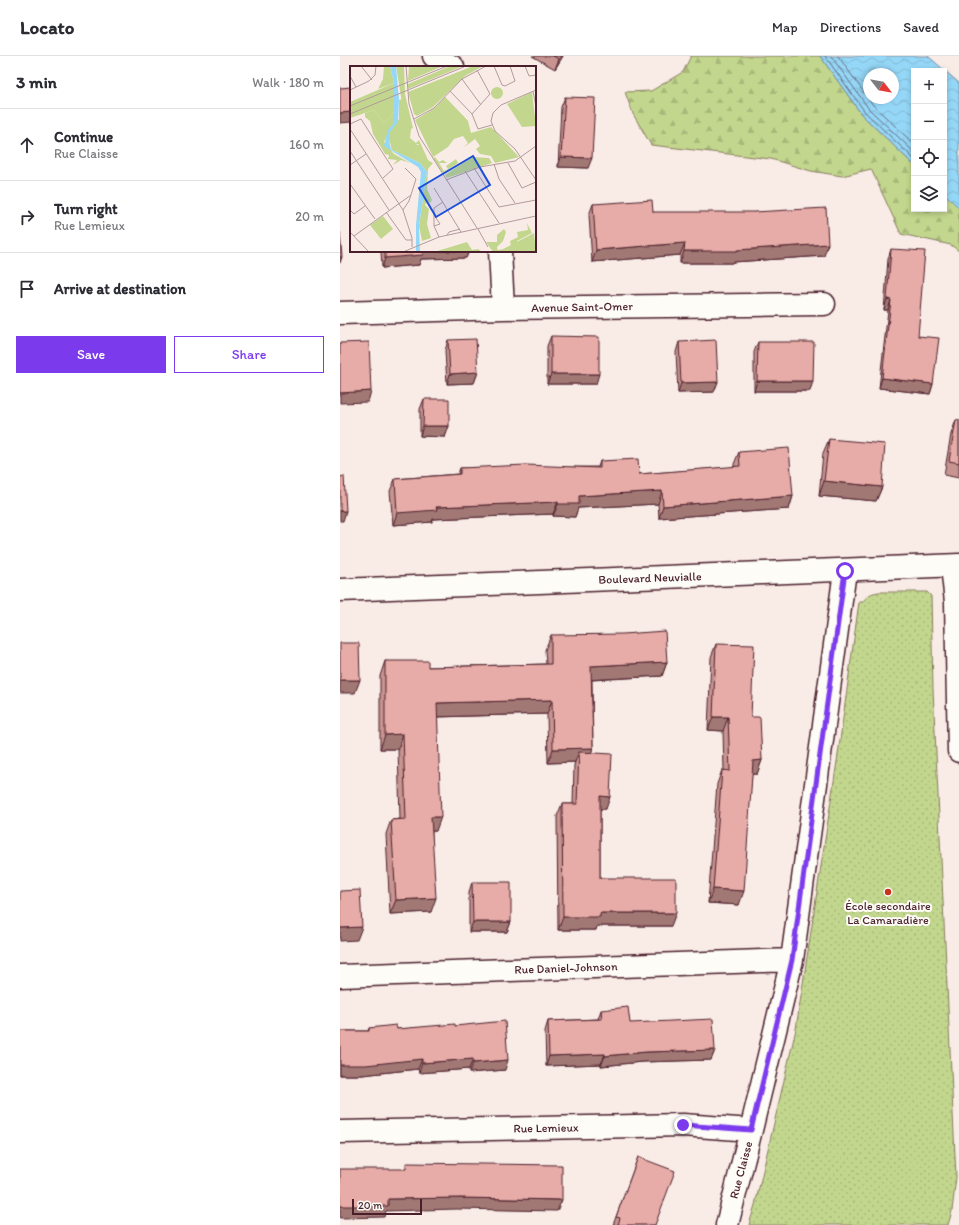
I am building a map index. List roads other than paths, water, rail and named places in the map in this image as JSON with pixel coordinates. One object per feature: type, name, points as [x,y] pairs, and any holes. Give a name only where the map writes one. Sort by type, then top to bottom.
[{"type":"street","points":[[434,56],[451,66]]},
{"type":"street","points":[[500,252],[502,308]]},
{"type":"street","name":"Avenue Saint-Omer","points":[[340,313],[502,308],[824,304]]},
{"type":"street","points":[[955,566],[959,751]]},
{"type":"street","name":"Boulevard Neuvialle","points":[[340,590],[955,566]]},
{"type":"street","name":"Rue Claisse","points":[[726,1225],[751,1130],[792,960],[845,571]]},
{"type":"street","name":"Rue Daniel-Johnson","points":[[340,976],[792,960]]},
{"type":"street","name":"Rue Lemieux","points":[[340,1132],[683,1125],[751,1130]]},
{"type":"water","points":[[820,56],[928,56],[942,68],[911,68],[911,162],[862,115]]},
{"type":"water","points":[[947,73],[959,83],[959,208],[947,196]]},
{"type":"place","name":"École secondaire La Camaradière","points":[[888,892]]}]
